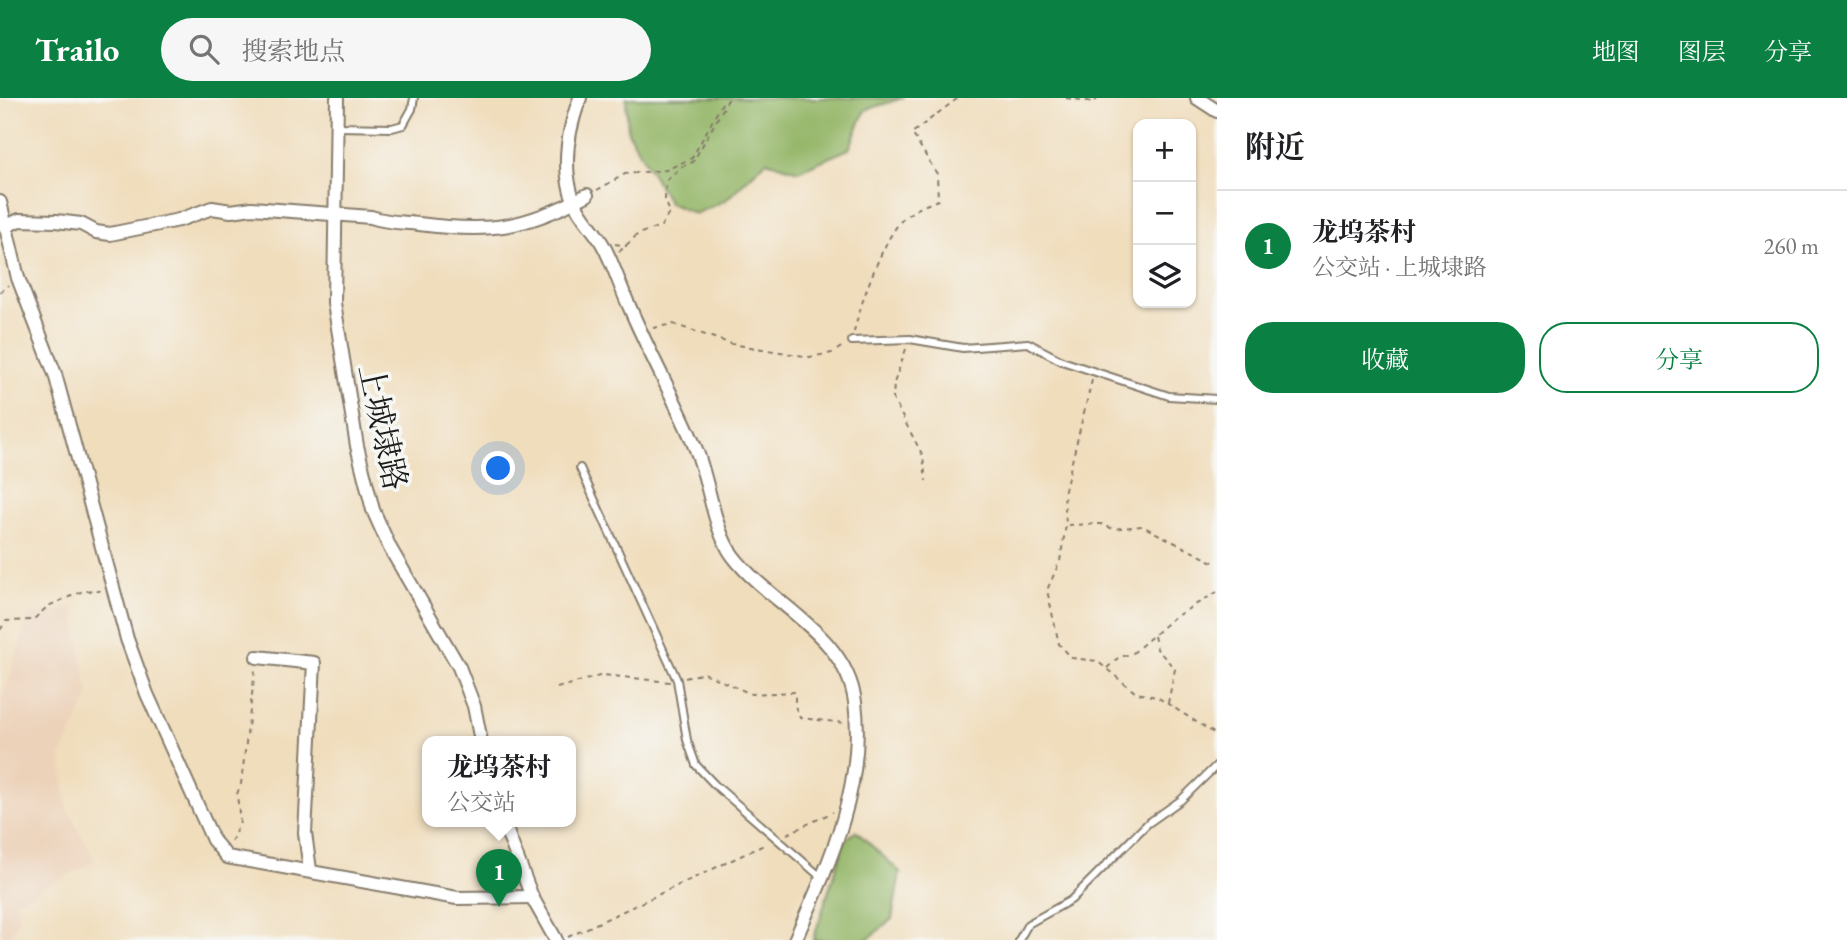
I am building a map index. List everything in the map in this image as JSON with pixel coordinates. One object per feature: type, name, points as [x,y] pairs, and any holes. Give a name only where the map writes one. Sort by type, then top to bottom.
[{"type":"street","name":"上城埭路","points":[[337,98],[333,217],[334,303],[357,446],[373,510],[390,548],[459,667],[474,706],[480,736]]},
{"type":"street","points":[[580,98],[570,124],[567,169],[574,202],[609,257],[696,449],[711,491],[722,540],[751,576],[823,639],[839,658],[849,677],[855,702],[856,724],[846,806],[823,879],[795,940]]},
{"type":"street","points":[[1197,98],[1217,111]]},
{"type":"street","points":[[5,227],[19,220],[56,221],[81,224],[96,232],[110,234],[179,220],[212,208],[231,211],[252,208],[333,217],[371,217],[387,223],[460,230],[525,225],[587,195]]},
{"type":"street","points":[[0,202],[26,301],[55,374],[112,591],[147,694],[213,840],[225,855],[457,898],[532,897]]},
{"type":"street","points":[[257,657],[314,663],[305,833],[310,870]]},
{"type":"street","points":[[505,827],[532,897],[556,940]]},
{"type":"lane","points":[[335,127],[392,128],[403,125],[412,109],[414,98]]},
{"type":"lane","points":[[852,341],[910,339],[963,348],[1028,343],[1062,361],[1169,396],[1217,399]]},
{"type":"lane","points":[[580,468],[677,680],[687,740],[696,765],[823,879]]},
{"type":"lane","points":[[1019,940],[1028,924],[1071,900],[1147,824],[1181,800],[1217,765]]},
{"type":"path","points":[[587,195],[625,174],[666,170],[692,158],[727,98]]},
{"type":"path","points":[[609,257],[626,248],[638,234],[661,226],[670,212],[665,200],[666,181],[681,167],[693,162],[727,98]]},
{"type":"path","points":[[641,331],[673,324],[733,344],[810,357],[832,353],[852,341],[860,307],[891,236],[903,219],[938,200],[937,174],[912,133],[958,98]]},
{"type":"path","points":[[1066,98],[1095,102],[1097,98]]},
{"type":"path","points":[[910,339],[894,383],[893,398],[923,456],[926,481]]},
{"type":"path","points":[[1094,372],[1063,494],[1066,525],[1060,561],[1047,590],[1059,644],[1073,658],[1097,661],[1136,693],[1157,697],[1217,735]]},
{"type":"path","points":[[1066,525],[1101,524],[1113,529],[1142,526],[1217,564]]},
{"type":"path","points":[[0,630],[6,621],[33,620],[48,606],[83,590],[112,591]]},
{"type":"path","points":[[1107,668],[1118,659],[1133,653],[1173,618],[1217,592]]},
{"type":"path","points":[[1153,635],[1157,649],[1175,669],[1168,703]]},
{"type":"path","points":[[225,855],[240,822],[237,794],[242,784],[257,657]]},
{"type":"path","points":[[557,688],[603,674],[665,683],[704,673],[751,694],[795,692],[795,706],[800,718],[856,724]]},
{"type":"path","points":[[562,940],[846,806]]},
{"type":"shaded area","points":[[73,607],[89,697],[61,755],[67,810],[96,861],[16,901],[19,922],[8,939],[0,932],[0,706],[29,616]]},
{"type":"green space","points":[[626,98],[903,98],[865,110],[849,149],[798,171],[766,161],[726,200],[695,214],[669,203],[628,132]]},
{"type":"green space","points":[[856,831],[900,872],[892,919],[867,940],[813,940],[845,840]]},
{"type":"place","name":"龙坞茶村","points":[[499,907]]}]
